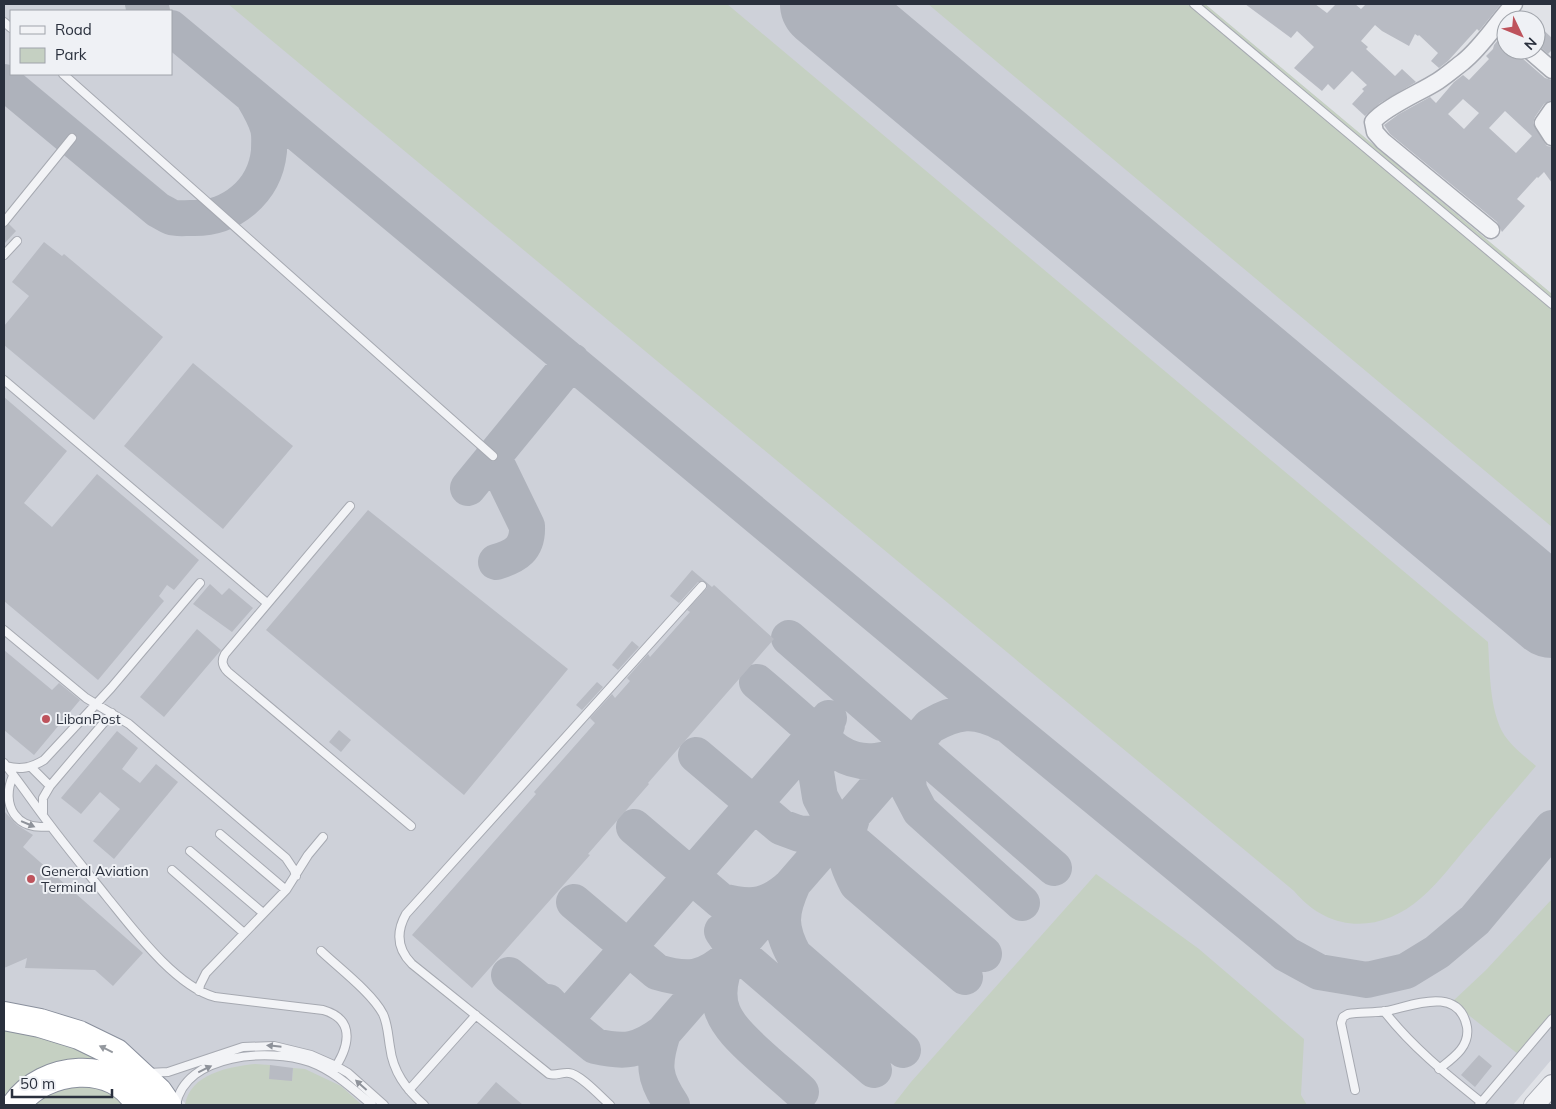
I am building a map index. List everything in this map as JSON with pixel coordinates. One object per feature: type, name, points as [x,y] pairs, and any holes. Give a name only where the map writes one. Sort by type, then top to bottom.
[{"type":"highway","points":[[4,1016],[40,1022],[79,1035],[116,1053],[158,1092],[167,1105]]},
{"type":"highway","points":[[16,1105],[37,1084],[69,1073],[105,1075],[123,1085],[139,1105]]},
{"type":"street","points":[[1491,230],[1383,141],[1375,132],[1373,126],[1376,118],[1439,80],[1465,61],[1496,31]]},
{"type":"street","points":[[1540,60],[1552,70]]},
{"type":"street","points":[[1552,110],[1543,123],[1552,137]]},
{"type":"street","points":[[1534,1105],[1552,1085]]},
{"type":"lane","points":[[1194,4],[1552,304]]},
{"type":"lane","points":[[64,75],[493,456]]},
{"type":"lane","points":[[4,222],[72,138]]},
{"type":"lane","points":[[4,255],[17,241]]},
{"type":"lane","points":[[4,380],[267,603]]},
{"type":"lane","points":[[350,506],[267,603],[225,654],[222,661],[225,669],[411,826]]},
{"type":"lane","points":[[5,764],[14,768],[31,766],[44,760],[126,671],[200,583]]},
{"type":"lane","points":[[610,1105],[572,1073],[549,1074],[407,958],[403,952],[399,937],[402,921],[413,906],[702,586]]},
{"type":"lane","points":[[4,630],[95,704],[130,724],[286,858],[296,876]]},
{"type":"lane","points":[[44,818],[43,798],[50,786],[112,713]]},
{"type":"lane","points":[[5,764],[50,826],[143,939],[180,978],[200,991],[215,997],[323,1010],[334,1015],[346,1029],[347,1040],[334,1069]]},
{"type":"lane","points":[[31,766],[50,786]]},
{"type":"lane","points":[[13,776],[7,793],[8,802],[16,818],[32,827],[50,826]]},
{"type":"lane","points":[[220,834],[286,890]]},
{"type":"lane","points":[[200,991],[200,985],[206,973],[286,890],[308,855],[323,836]]},
{"type":"lane","points":[[190,851],[263,913]]},
{"type":"lane","points":[[172,870],[244,933]]},
{"type":"lane","points":[[321,951],[379,1006],[387,1024],[393,1064],[408,1090],[424,1105]]},
{"type":"lane","points":[[1355,1090],[1341,1023],[1343,1017],[1348,1014],[1384,1011],[1431,1001],[1451,1004],[1460,1011],[1465,1020],[1466,1040],[1462,1050],[1439,1069]]},
{"type":"lane","points":[[1384,1011],[1411,1043],[1480,1104],[1552,1019]]},
{"type":"lane","points":[[408,1090],[476,1015]]},
{"type":"lane","points":[[134,1070],[149,1073],[168,1072],[233,1050],[264,1045],[295,1050],[323,1060],[372,1105]]},
{"type":"lane","points":[[176,1105],[184,1085],[196,1073],[236,1058],[260,1055],[285,1056],[348,1073],[384,1105]]},
{"type":"shaded area","points":[[4,4],[1205,4],[1552,294],[1552,1059],[1513,1105],[185,1105],[160,1079],[4,1024]]},
{"type":"green space","points":[[228,4],[727,4],[1488,642],[1490,680],[1497,719],[1508,740],[1536,766],[1435,885],[1406,910],[1373,923],[1356,924],[1339,921],[1323,915],[1308,905],[1294,891]]},
{"type":"green space","points":[[928,4],[1205,4],[1552,294],[1552,527]]},
{"type":"green space","points":[[1096,874],[1199,949],[1304,1039],[1301,1095],[1307,1105],[893,1105],[911,1082]]},
{"type":"green space","points":[[1552,899],[1552,1014],[1518,1054],[1452,1002],[1486,970]]},
{"type":"green space","points":[[4,1024],[108,1057],[102,1066],[4,1105]]},
{"type":"green space","points":[[255,1064],[270,1065],[292,1081],[293,1068],[305,1069],[341,1086],[362,1105],[185,1105],[188,1094],[202,1079],[222,1070]]},
{"type":"green space","points":[[66,1081],[108,1089],[125,1105],[24,1105]]},
{"type":"building","points":[[1245,4],[1315,4],[1327,13],[1336,4],[1355,4],[1361,9],[1366,4],[1501,4],[1479,31],[1477,29],[1448,61],[1439,68],[1431,61],[1438,53],[1419,35],[1415,34],[1409,46],[1375,25],[1361,41],[1368,47],[1366,49],[1395,76],[1402,69],[1416,82],[1380,103],[1365,116],[1352,104],[1367,85],[1352,71],[1334,90],[1328,84],[1322,91],[1294,68],[1314,47],[1297,31],[1291,38]]},
{"type":"building","points":[[1546,32],[1552,38],[1552,50],[1548,54],[1546,52]]},
{"type":"building","points":[[1496,42],[1496,60],[1524,60],[1545,78],[1552,80],[1552,100],[1544,104],[1533,123],[1547,146],[1552,147],[1552,183],[1544,172],[1537,177],[1517,199],[1525,206],[1502,232],[1497,222],[1390,134],[1384,125],[1399,114],[1430,97],[1436,103],[1454,82],[1463,75],[1469,80],[1489,59],[1486,56],[1493,49]],"holes":[[[1463,99],[1479,113],[1464,129],[1448,114]],[[1505,111],[1532,136],[1516,153],[1489,128]]]},
{"type":"building","points":[[9,224],[16,231],[4,244],[4,228]]},
{"type":"building","points":[[44,242],[62,256],[64,254],[163,337],[94,420],[4,345],[4,326],[29,296],[12,282]]},
{"type":"building","points":[[193,363],[293,446],[223,529],[124,446]]},
{"type":"building","points":[[4,397],[67,451],[24,503],[52,527],[97,474],[199,560],[174,590],[167,585],[159,596],[164,601],[98,680],[4,601]]},
{"type":"building","points":[[368,510],[568,669],[464,795],[266,630]]},
{"type":"building","points":[[692,570],[712,587],[714,585],[774,639],[648,783],[588,854],[590,855],[472,988],[412,935],[536,794],[534,792],[595,723],[590,718],[612,694],[615,698],[630,681],[627,678],[648,654],[650,657],[690,612],[687,610],[707,588],[705,582],[698,582],[679,603],[670,596]]},
{"type":"building","points":[[210,584],[222,595],[229,588],[253,608],[232,632],[193,604]]},
{"type":"building","points":[[197,629],[221,650],[164,717],[140,697]]},
{"type":"building","points":[[632,641],[639,647],[618,670],[612,665]]},
{"type":"building","points":[[4,650],[52,690],[59,683],[80,700],[34,755],[4,730]]},
{"type":"building","points":[[597,682],[603,687],[582,710],[576,705]]},
{"type":"building","points":[[339,730],[351,740],[341,752],[329,742]]},
{"type":"building","points":[[117,731],[138,748],[122,769],[140,783],[156,764],[178,782],[114,859],[93,841],[120,809],[100,792],[81,814],[61,798]]},
{"type":"building","name":"General Aviation Terminal","points":[[4,811],[17,825],[33,835],[23,847],[143,953],[113,986],[95,970],[25,968],[27,958],[4,968]]},
{"type":"building","points":[[1479,1055],[1492,1066],[1475,1087],[1461,1075]]},
{"type":"building","points":[[270,1065],[293,1068],[292,1081],[269,1079]]},
{"type":"building","points":[[496,1082],[523,1105],[476,1105]]},
{"type":"taxiway","points":[[143,4],[151,10]]},
{"type":"taxiway","points":[[172,29],[1010,727],[1286,954],[1319,972],[1367,980],[1406,971],[1437,952],[1475,920],[1552,828]]},
{"type":"taxiway","points":[[4,82],[158,210],[171,217],[178,218],[205,217],[219,214],[232,208],[243,200],[261,179],[269,151],[269,133],[264,116],[253,97]]},
{"type":"taxiway","points":[[468,488],[572,361]]},
{"type":"taxiway","points":[[493,456],[527,526],[527,534],[523,546],[515,554],[496,562]]},
{"type":"taxiway","points":[[1510,578],[1552,616]]},
{"type":"taxiway","points":[[789,638],[1054,868]]},
{"type":"taxiway","points":[[757,682],[838,752],[847,757],[857,760],[877,761],[896,756],[913,745],[907,768],[909,790],[920,811],[1022,903]]},
{"type":"taxiway","points":[[509,975],[595,1046],[623,1050],[646,1044],[663,1033],[930,726],[948,717],[966,713],[983,715],[1002,723]]},
{"type":"taxiway","points":[[548,1002],[565,1020],[829,718]]},
{"type":"taxiway","points":[[827,725],[822,737],[816,772],[820,797],[837,828],[984,954]]},
{"type":"taxiway","points":[[696,755],[781,827],[800,834],[820,833],[837,828],[853,815],[845,850],[848,865],[857,884],[965,977]]},
{"type":"taxiway","points":[[634,827],[721,901],[742,905],[760,904],[768,902],[793,884],[786,903],[783,920],[786,936],[794,955],[903,1050]]},
{"type":"taxiway","points":[[574,902],[657,972],[677,977],[695,977],[711,971],[728,958],[719,988],[723,1012],[728,1022],[746,1043],[801,1092]]},
{"type":"taxiway","points":[[722,931],[735,950],[874,1070]]},
{"type":"taxiway","points":[[663,1033],[656,1062],[658,1078],[672,1105]]},
{"type":"runway","points":[[825,4],[1552,613]]},
{"type":"place","name":"LibanPost","points":[[46,719]]},
{"type":"place","name":"General Aviation Terminal","points":[[31,879]]}]
